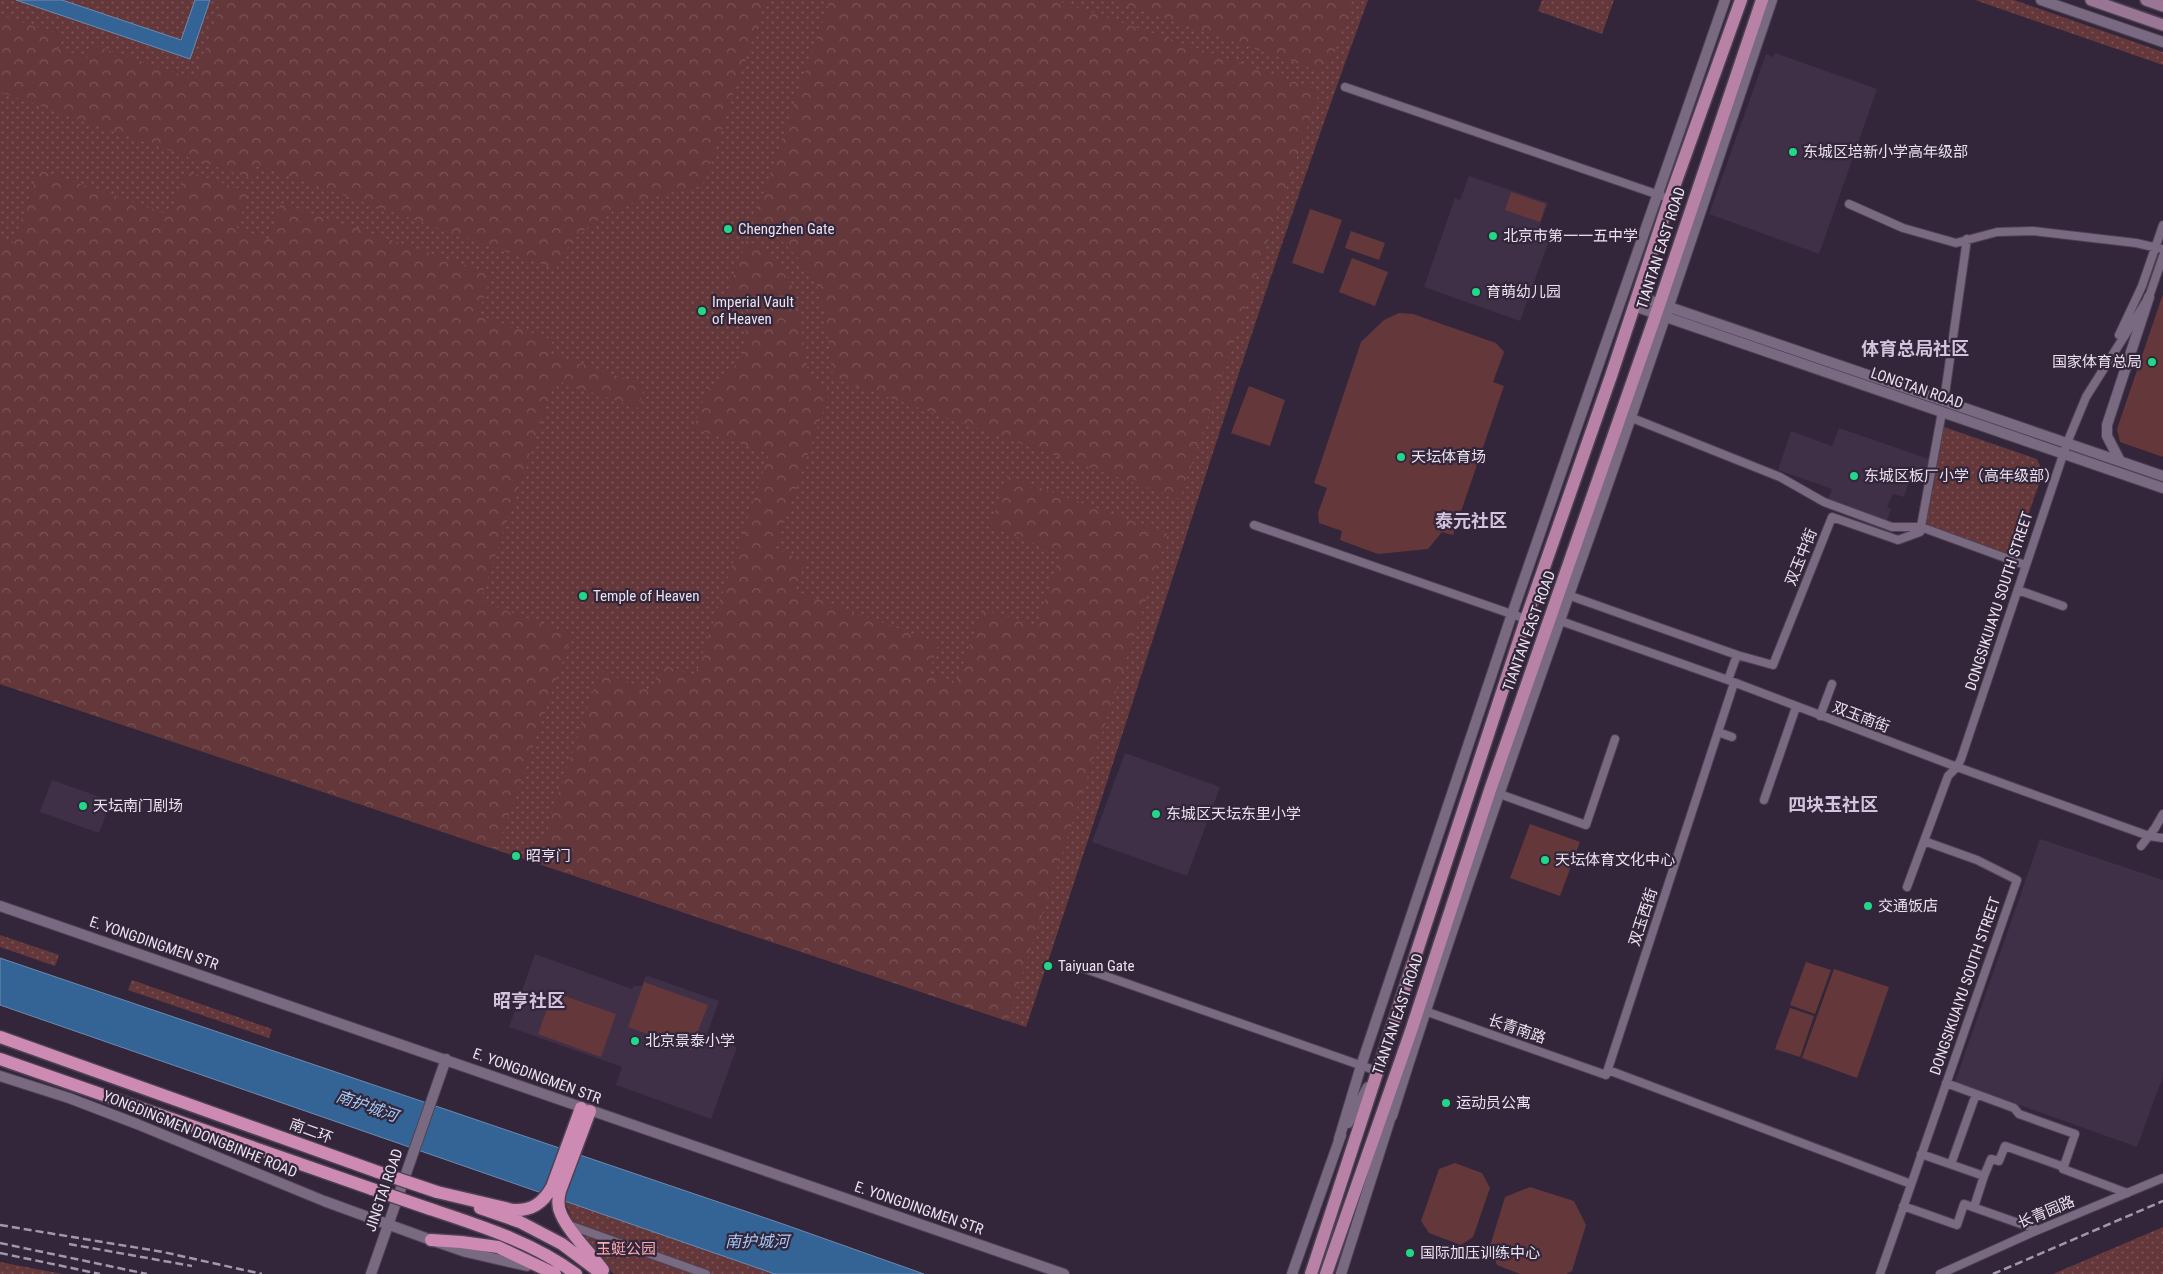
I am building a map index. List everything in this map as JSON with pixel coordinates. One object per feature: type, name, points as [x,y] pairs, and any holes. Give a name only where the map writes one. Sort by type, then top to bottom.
[{"type":"highway","name":"南二环","points":[[0,1037],[520,1222],[562,1244],[602,1274]]},
{"type":"highway","points":[[0,1058],[531,1246],[552,1257],[576,1274]]},
{"type":"highway","points":[[437,1192],[513,1210],[525,1210],[537,1205],[547,1197],[586,1109]]},
{"type":"highway","points":[[576,1135],[558,1203],[564,1219],[606,1274]]},
{"type":"highway","points":[[431,1240],[498,1247],[554,1274]]},
{"type":"main road","name":"TIANTAN EAST ROAD","points":[[1313,1271],[1526,619],[1612,376],[1670,198],[1741,0]]},
{"type":"main road","name":"TIANTAN EAST ROAD","points":[[1326,1273],[1399,1063],[1421,1010],[1494,791],[1626,416],[1762,0]]},
{"type":"main road","points":[[2091,0],[2163,25]]},
{"type":"main road","points":[[2146,0],[2163,6]]},
{"type":"street","points":[[1292,1274],[1339,1139],[1361,1066],[1512,614],[1725,0]]},
{"type":"street","points":[[1662,310],[1772,0]]},
{"type":"street","points":[[2041,0],[2163,42]]},
{"type":"street","points":[[1345,87],[1670,198]]},
{"type":"street","points":[[1849,204],[1903,228],[1956,243],[1998,232],[2033,231],[2136,243],[2159,248]]},
{"type":"street","points":[[2107,362],[2159,248],[2163,225]]},
{"type":"street","points":[[1944,401],[1967,239]]},
{"type":"street","points":[[2120,461],[2107,436],[2108,425],[2148,297],[2163,256]]},
{"type":"street","points":[[2107,362],[2148,297]]},
{"type":"street","name":"LONGTAN ROAD","points":[[1635,301],[1944,401],[2163,476]]},
{"type":"street","name":"LONGTAN ROAD","points":[[1662,310],[1942,412],[2163,488]]},
{"type":"street","name":"DONGSIKUIAYU SOUTH STREET","points":[[1957,768],[2063,453],[2086,397],[2107,362]]},
{"type":"street","points":[[1921,528],[1942,412]]},
{"type":"street","points":[[1626,416],[1780,477],[1824,502],[1892,527],[1921,528],[2025,566]]},
{"type":"street","name":"双玉中街","points":[[1737,655],[1773,665],[1832,517],[1898,540],[1920,532],[1921,528]]},
{"type":"street","points":[[1254,525],[1526,619]]},
{"type":"street","points":[[2018,590],[2062,606]]},
{"type":"street","points":[[1564,594],[1737,655],[1731,681]]},
{"type":"street","name":"双玉南街","points":[[1555,619],[1731,681],[1957,768],[2149,836],[2163,838]]},
{"type":"street","name":"双玉西街","points":[[1607,1072],[1718,732],[1731,681]]},
{"type":"street","points":[[1820,716],[1832,684]]},
{"type":"street","points":[[1764,800],[1796,707]]},
{"type":"street","points":[[1718,732],[1732,737]]},
{"type":"street","points":[[1494,791],[1586,825],[1615,739]]},
{"type":"street","points":[[1907,887],[1948,776],[1957,768]]},
{"type":"street","points":[[2141,846],[2163,814]]},
{"type":"street","name":"DONGSIKUAIYU SOUTH STREET","points":[[1880,1274],[2017,880],[1977,860],[1924,841]]},
{"type":"street","name":"E. YONGDINGMEN STR","points":[[0,906],[1064,1274]]},
{"type":"street","points":[[1074,965],[1377,1071],[1339,1139]]},
{"type":"street","points":[[1342,1274],[1392,1116],[1421,1010]]},
{"type":"street","name":"长青南路","points":[[1421,1010],[1607,1072],[1911,1184]]},
{"type":"street","name":"JINGTAI ROAD","points":[[370,1274],[446,1059]]},
{"type":"street","points":[[1392,1116],[1399,1063]]},
{"type":"street","name":"YONGDINGMEN DONGBINHE ROAD","points":[[0,1076],[69,1098],[324,1201],[466,1252],[524,1264],[542,1274]]},
{"type":"street","points":[[1946,1083],[2014,1108],[2019,1114],[2076,1134],[2063,1169],[2127,1194]]},
{"type":"street","points":[[1950,1164],[1976,1094]]},
{"type":"street","points":[[1974,1207],[1991,1159],[1999,1161],[2005,1146],[2064,1166]]},
{"type":"street","points":[[1922,1154],[1984,1176]]},
{"type":"street","name":"长青园路","points":[[1940,1274],[2038,1230],[2163,1178]]},
{"type":"street","points":[[1904,1206],[1957,1225],[1964,1204],[2038,1230]]},
{"type":"street","points":[[564,1219],[706,1274]]},
{"type":"shaded area","name":"东城区培新小学高年级部","points":[[1775,53],[1877,89],[1819,254],[1709,214],[1766,54],[1773,57]]},
{"type":"shaded area","name":"北京市第一一五中学","points":[[1469,176],[1548,203],[1537,233],[1550,238],[1520,321],[1424,287],[1455,198],[1460,200]]},
{"type":"shaded area","name":"东城区板厂小学（高年级部）","points":[[1839,428],[1932,460],[1925,478],[1912,474],[1904,497],[1893,494],[1887,507],[1891,509],[1886,523],[1828,500],[1832,489],[1778,470],[1791,431],[1832,446]]},
{"type":"shaded area","name":"东城区天坛东里小学","points":[[1125,753],[1220,787],[1187,876],[1092,842]]},
{"type":"shaded area","name":"天坛南门剧场","points":[[52,780],[111,801],[99,833],[40,812]]},
{"type":"shaded area","points":[[2040,839],[2163,880],[2163,1076],[2137,1147],[1955,1082]]},
{"type":"shaded area","name":"北京景泰小学","points":[[535,954],[632,989],[634,986],[642,986],[645,977],[648,976],[719,1001],[706,1036],[737,1047],[711,1119],[616,1085],[622,1067],[509,1027]]},
{"type":"green space","name":"Temple of Heaven","points":[[0,0],[1368,0],[1322,127],[1235,384],[1026,1027],[0,684]]},
{"type":"green space","points":[[222,0],[766,0],[702,186],[647,198],[614,211],[584,231],[568,248],[556,269],[257,165],[252,179],[0,92],[0,15],[61,35],[57,48],[87,58],[92,45],[196,80]]},
{"type":"green space","points":[[830,0],[1056,0],[1320,90],[1180,499],[833,378],[825,315],[817,285],[799,259],[778,237],[753,224]]},
{"type":"green space","points":[[1111,0],[1352,0],[1331,63],[1323,61],[1320,71]]},
{"type":"green space","points":[[1542,0],[1614,0],[1602,34],[1538,11]]},
{"type":"green space","points":[[1975,0],[2014,0],[2163,52],[2163,65]]},
{"type":"green space","points":[[39,170],[170,215],[186,171],[249,192],[237,228],[268,239],[281,203],[492,274],[478,315],[553,340],[549,353],[645,386],[638,408],[555,380],[480,601],[572,635],[497,849],[0,684],[0,239],[13,243]]},
{"type":"green space","points":[[1511,192],[1546,204],[1540,222],[1505,210]]},
{"type":"green space","points":[[1310,209],[1342,220],[1323,274],[1292,263]]},
{"type":"green space","points":[[1351,231],[1385,243],[1379,260],[1345,248]]},
{"type":"green space","points":[[747,240],[767,253],[781,267],[790,282],[800,315],[809,374],[815,382],[831,389],[775,549],[805,561],[795,591],[939,643],[929,673],[957,682],[982,609],[1037,626],[1060,554],[990,527],[1007,476],[1168,534],[1007,1021],[535,862],[600,671],[652,691],[662,665],[695,676],[769,454],[694,428],[706,392],[731,372],[742,354],[746,339],[745,319],[741,305],[728,291]]},
{"type":"green space","points":[[1352,258],[1388,272],[1375,306],[1339,292]]},
{"type":"green space","name":"国家体育总局","points":[[2163,294],[2163,457],[2120,442],[2117,429]]},
{"type":"green space","name":"天坛体育场","points":[[1399,313],[1413,314],[1496,343],[1504,352],[1493,382],[1504,386],[1453,535],[1442,532],[1428,549],[1378,554],[1340,540],[1342,531],[1319,523],[1318,513],[1327,488],[1314,483],[1361,342],[1384,320]]},
{"type":"green space","points":[[1249,386],[1285,400],[1270,446],[1231,433]]},
{"type":"green space","points":[[1944,427],[2037,459],[2043,472],[2013,559],[1930,528],[1926,523]]},
{"type":"green space","name":"天坛体育文化中心","points":[[1530,824],[1580,842],[1560,896],[1510,878]]},
{"type":"green space","points":[[0,935],[59,955],[55,966],[0,947]]},
{"type":"green space","points":[[1806,962],[1831,970],[1815,1014],[1790,1005]]},
{"type":"green space","points":[[1834,969],[1889,987],[1857,1078],[1802,1058]]},
{"type":"green space","points":[[132,980],[272,1029],[269,1038],[128,990]]},
{"type":"green space","points":[[644,982],[708,1005],[691,1050],[628,1027]]},
{"type":"green space","points":[[553,992],[616,1014],[601,1057],[538,1034]]},
{"type":"green space","points":[[1790,1008],[1814,1016],[1800,1057],[1775,1049]]},
{"type":"green space","points":[[1455,1163],[1482,1173],[1490,1188],[1473,1237],[1461,1245],[1429,1233],[1421,1221],[1439,1169]]},
{"type":"green space","points":[[1530,1187],[1574,1201],[1586,1225],[1572,1271],[1566,1274],[1520,1274],[1497,1265],[1490,1246],[1505,1197]]},
{"type":"green space","name":"玉蜓公园","points":[[565,1201],[775,1274],[614,1274],[577,1233]]},
{"type":"green space","points":[[2163,1227],[2163,1274],[2053,1274]]},
{"type":"green space","points":[[0,1262],[62,1274],[0,1274]]},
{"type":"water","points":[[16,0],[62,0],[181,40],[195,0],[210,0],[190,59]]},
{"type":"water","name":"南护城河","points":[[0,958],[783,1224],[924,1274],[775,1274],[0,1005]]},
{"type":"railway","points":[[1993,1274],[2163,1201]]},
{"type":"railway","points":[[0,1225],[163,1252],[262,1274]]},
{"type":"railway","points":[[0,1243],[147,1274]]},
{"type":"railway","points":[[69,1244],[192,1266]]},
{"type":"railway","points":[[0,1253],[100,1274]]},
{"type":"place","name":"东城区培新小学高年级部","points":[[1793,152]]},
{"type":"place","name":"Chengzhen Gate","points":[[728,229]]},
{"type":"place","name":"北京市第一一五中学","points":[[1493,236]]},
{"type":"place","name":"育萌幼儿园","points":[[1476,292]]},
{"type":"place","name":"Imperial Vault of Heaven","points":[[702,311]]},
{"type":"place","name":"国家体育总局","points":[[2152,362]]},
{"type":"place","name":"天坛体育场","points":[[1401,457]]},
{"type":"place","name":"东城区板厂小学（高年级部）","points":[[1854,476]]},
{"type":"place","name":"Temple of Heaven","points":[[583,596]]},
{"type":"place","name":"天坛南门剧场","points":[[83,806]]},
{"type":"place","name":"东城区天坛东里小学","points":[[1156,814]]},
{"type":"place","name":"昭亨门","points":[[516,856]]},
{"type":"place","name":"天坛体育文化中心","points":[[1545,860]]},
{"type":"place","name":"交通饭店","points":[[1868,906]]},
{"type":"place","name":"Taiyuan Gate","points":[[1048,966]]},
{"type":"place","name":"北京景泰小学","points":[[635,1041]]},
{"type":"place","name":"运动员公寓","points":[[1446,1103]]},
{"type":"place","name":"国际加压训练中心","points":[[1410,1253]]},
{"type":"district","name":"体育总局社区","points":[[1915,348]]},
{"type":"district","name":"泰元社区","points":[[1471,520]]},
{"type":"district","name":"四块玉社区","points":[[1833,804]]},
{"type":"district","name":"昭亨社区","points":[[529,1000]]}]
